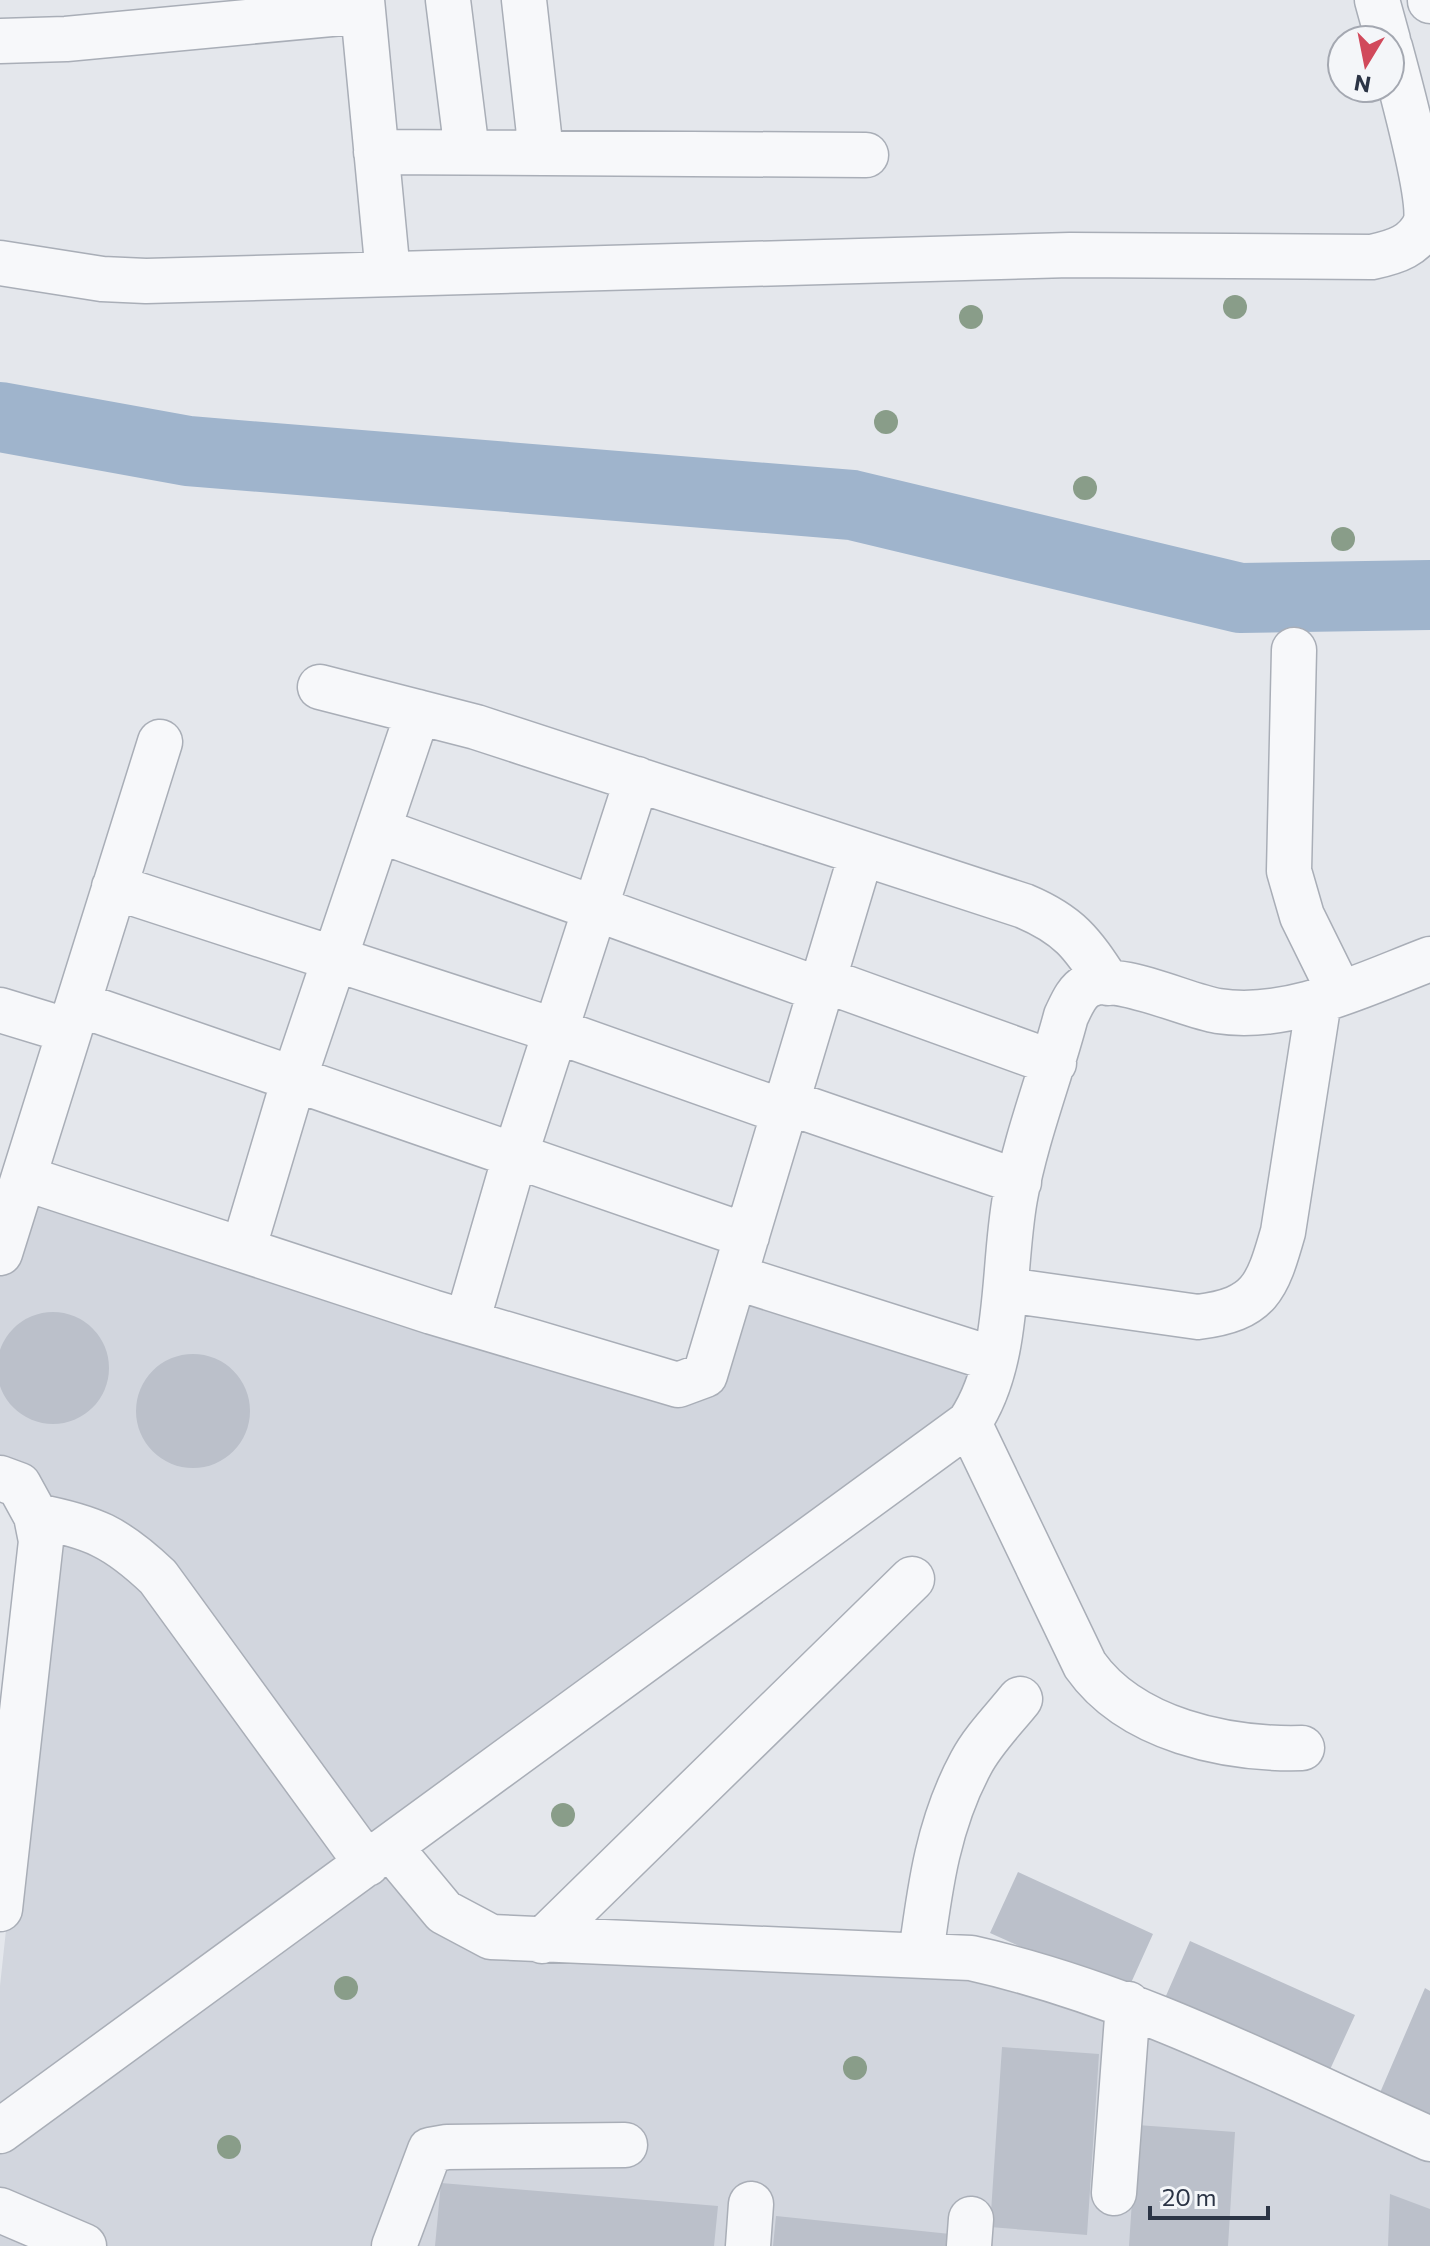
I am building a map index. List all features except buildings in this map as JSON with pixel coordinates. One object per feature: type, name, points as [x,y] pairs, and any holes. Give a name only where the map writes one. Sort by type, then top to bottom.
[{"type":"street","points":[[448,0],[467,152]]},
{"type":"street","points":[[524,0],[541,152]]},
{"type":"street","points":[[1377,0],[1384,24]]},
{"type":"street","points":[[0,41],[66,39],[362,6],[388,274]]},
{"type":"street","points":[[0,263],[102,279],[146,281],[1070,255],[1372,257],[1395,252],[1415,241],[1428,220],[1429,200],[1405,104]]},
{"type":"street","points":[[376,152],[866,155]]},
{"type":"street","points":[[1007,1290],[1198,1317],[1226,1313],[1249,1304],[1275,1260],[1329,997],[1289,871],[1294,650]]},
{"type":"street","points":[[320,687],[418,712],[637,779],[1048,916],[1079,939],[1108,983]]},
{"type":"street","points":[[243,1250],[294,1079],[418,712]]},
{"type":"street","points":[[0,1253],[160,742]]},
{"type":"street","points":[[467,1322],[515,1156],[637,779]]},
{"type":"street","points":[[378,830],[1054,1063]]},
{"type":"street","points":[[24,1178],[467,1322],[678,1385],[705,1375],[861,855]]},
{"type":"street","points":[[114,887],[1019,1182]]},
{"type":"street","points":[[0,2131],[969,1423],[985,1401],[1007,1290],[1019,1182],[1074,1000],[1087,986],[1108,983],[1218,1011],[1271,1011],[1329,997],[1430,959]]},
{"type":"street","points":[[0,1010],[74,1017],[294,1079],[747,1236]]},
{"type":"street","points":[[735,1277],[993,1359]]},
{"type":"street","points":[[969,1423],[1085,1665],[1101,1688],[1158,1721],[1218,1742],[1263,1749],[1302,1748]]},
{"type":"street","points":[[0,1478],[19,1485],[36,1516],[41,1541],[0,1909]]},
{"type":"street","points":[[36,1516],[83,1525],[127,1547],[158,1577],[378,1856],[444,1912],[491,1937],[971,1958],[1037,1973],[1128,2004],[1430,2139]]},
{"type":"street","points":[[542,1941],[912,1579]]},
{"type":"street","points":[[921,1954],[933,1867],[944,1819],[972,1760],[1020,1699]]},
{"type":"street","points":[[1114,2193],[1128,2004]]},
{"type":"street","points":[[394,2246],[430,2150],[447,2147],[625,2145]]},
{"type":"street","points":[[0,2210],[84,2246]]},
{"type":"shaded area","points":[[26,1186],[677,1392],[740,1290],[985,1364],[977,1397],[0,2116],[0,1986],[48,1539],[0,1471],[0,1270]]},
{"type":"shaded area","points":[[383,1862],[442,1923],[921,1965],[1037,1984],[1430,2148],[1430,2246],[0,2246],[0,2134]]},
{"type":"waterway","points":[[0,417],[188,451],[852,505],[1240,598],[1430,595]]}]
